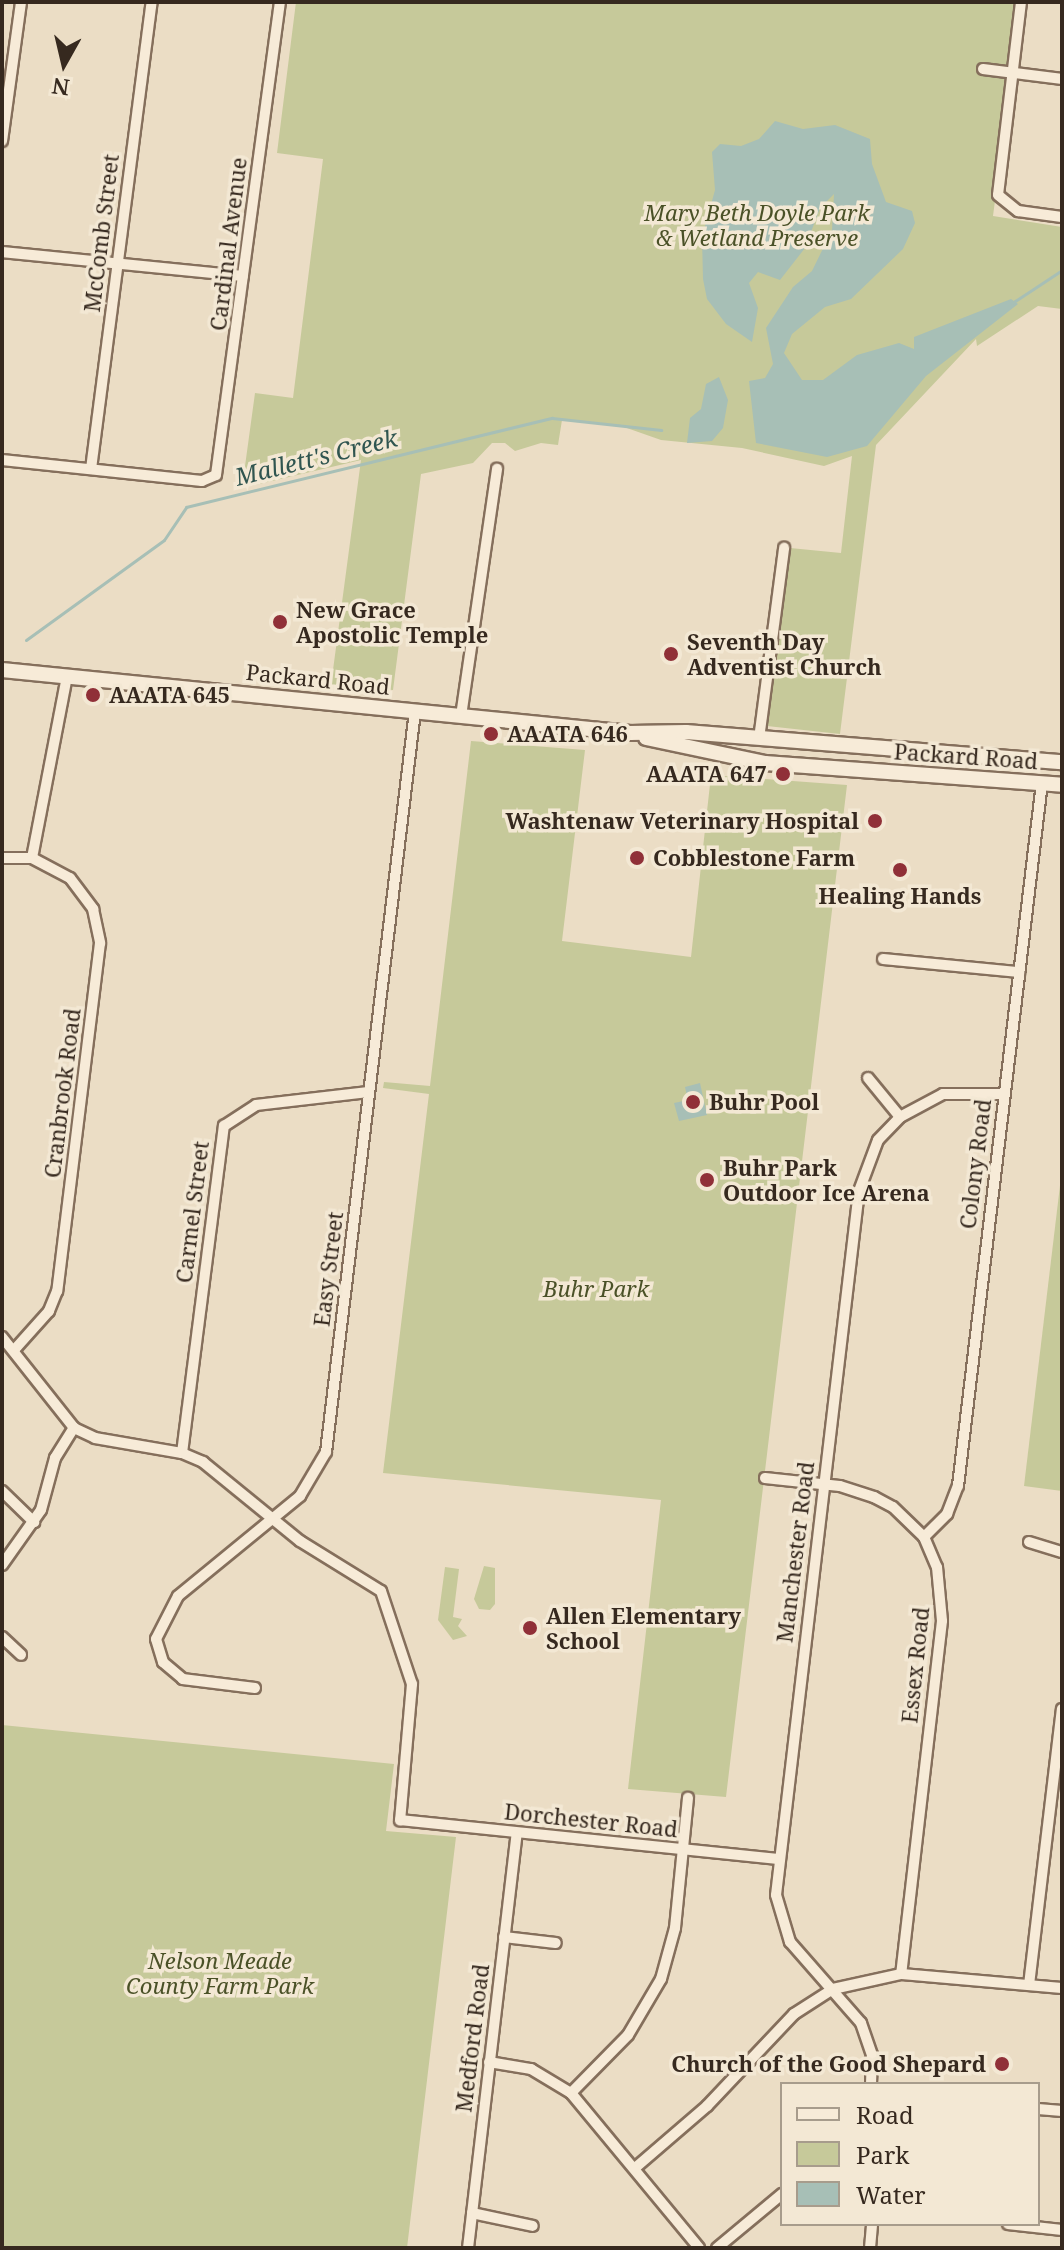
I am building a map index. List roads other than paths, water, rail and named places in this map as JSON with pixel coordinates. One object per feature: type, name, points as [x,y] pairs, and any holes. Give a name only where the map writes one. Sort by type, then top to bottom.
[{"type":"main road","name":"Packard Road","points":[[2,670],[630,733],[759,739],[1061,762]]},
{"type":"main road","name":"Packard Road","points":[[630,733],[732,758],[1062,785]]},
{"type":"main road","points":[[732,758],[723,749],[729,743],[791,748],[824,744]]},
{"type":"main road","points":[[845,769],[841,761],[848,753],[921,752]]},
{"type":"street","points":[[2,141],[21,2]]},
{"type":"street","name":"McComb Street","points":[[91,469],[152,2]]},
{"type":"street","name":"Cardinal Avenue","points":[[91,469],[202,481],[219,467],[280,2]]},
{"type":"street","points":[[1021,2],[998,195],[1018,211],[1062,217]]},
{"type":"street","points":[[983,69],[1062,79]]},
{"type":"street","points":[[2,252],[243,276]]},
{"type":"street","points":[[2,460],[91,469]]},
{"type":"street","points":[[461,716],[497,469]]},
{"type":"street","points":[[759,739],[784,548]]},
{"type":"street","points":[[2,858],[32,858],[67,677]]},
{"type":"street","name":"Easy Street","points":[[255,1688],[183,1679],[163,1662],[156,1639],[178,1596],[309,1486],[326,1452],[415,711]]},
{"type":"street","name":"Colony Road","points":[[924,1537],[947,1514],[958,1486],[1042,783]]},
{"type":"street","name":"Cranbrook Road","points":[[15,1349],[49,1311],[57,1291],[100,943],[93,909],[82,890],[63,873],[32,858]]},
{"type":"street","points":[[883,959],[1019,972]]},
{"type":"street","points":[[868,1078],[900,1117]]},
{"type":"street","name":"Carmel Street","points":[[182,1453],[224,1126],[256,1105],[368,1092]]},
{"type":"street","name":"Manchester Road","points":[[871,2082],[872,2055],[865,2033],[833,1989],[800,1957],[782,1926],[778,1859],[859,1191],[878,1140],[900,1117],[943,1094],[1004,1094]]},
{"type":"street","points":[[2,1337],[15,1349],[74,1428],[112,1442],[182,1453],[219,1472],[271,1517]]},
{"type":"street","points":[[2,1565],[34,1522],[58,1451],[74,1428]]},
{"type":"street","name":"Essex Road","points":[[765,1478],[824,1484],[874,1497],[893,1507],[924,1537],[942,1591],[942,1621],[901,1974]]},
{"type":"street","points":[[2,1491],[34,1522]]},
{"type":"street","name":"Dorchester Road","points":[[271,1517],[385,1596],[412,1695],[400,1820],[778,1859]]},
{"type":"street","points":[[1029,1542],[1062,1552]]},
{"type":"street","points":[[2,1637],[21,1655]]},
{"type":"street","points":[[1029,1985],[1062,1709]]},
{"type":"street","points":[[571,2093],[628,2035],[653,1998],[672,1947],[688,1798]]},
{"type":"street","name":"Medford Road","points":[[468,2248],[517,1833]]},
{"type":"street","points":[[504,1937],[556,1943]]},
{"type":"street","points":[[635,2168],[707,2106],[794,2014],[833,1989],[901,1974],[1062,1988]]},
{"type":"street","points":[[489,2062],[531,2069],[571,2093],[699,2248]]},
{"type":"street","points":[[1040,2109],[1062,2111]]},
{"type":"street","points":[[717,2248],[780,2196]]},
{"type":"street","points":[[472,2213],[533,2226]]},
{"type":"street","points":[[870,2248],[872,2226]]},
{"type":"street","points":[[1020,2226],[1062,2230]]},
{"type":"water","points":[[775,121],[803,129],[835,125],[870,139],[872,164],[886,202],[912,211],[915,223],[903,249],[851,299],[825,307],[792,334],[784,353],[802,380],[823,380],[857,355],[899,343],[914,349],[914,337],[1011,299],[1018,304],[926,376],[867,446],[827,457],[756,443],[749,381],[765,378],[773,364],[766,328],[793,287],[812,271],[832,230],[834,194],[820,208],[805,248],[780,280],[758,272],[749,283],[758,308],[752,342],[726,324],[707,299],[703,279],[702,237],[715,190],[712,152],[720,144],[741,146],[759,139]]},
{"type":"water","points":[[719,377],[728,400],[723,428],[712,441],[687,443],[690,418],[701,409],[706,384]]},
{"type":"water","name":"Buhr Pool","points":[[700,1083],[707,1115],[679,1121],[674,1103],[688,1100],[685,1087]]},
{"type":"waterway","name":"Mallett's Creek","points":[[1012,303],[1062,270]]},
{"type":"waterway","name":"Mallett's Creek","points":[[26,640],[164,540],[186,507],[552,418],[661,430]]},
{"type":"place","name":"New Grace Apostolic Temple","points":[[280,622]]},
{"type":"place","name":"Seventh Day Adventist Church","points":[[671,654]]},
{"type":"place","name":"AAATA 645","points":[[93,695]]},
{"type":"place","name":"AAATA 646","points":[[491,734]]},
{"type":"place","name":"AAATA 647","points":[[783,774]]},
{"type":"place","name":"Washtenaw Veterinary Hospital","points":[[875,821]]},
{"type":"place","name":"Cobblestone Farm","points":[[637,858]]},
{"type":"place","name":"Healing Hands","points":[[900,870]]},
{"type":"place","name":"Buhr Pool","points":[[693,1102]]},
{"type":"place","name":"Buhr Park Outdoor Ice Arena","points":[[707,1180]]},
{"type":"place","name":"Allen Elementary School","points":[[530,1628]]},
{"type":"place","name":"Church of the Good Shepard","points":[[1002,2064]]},
{"type":"park label","name":"Mary Beth Doyle Park & Wetland Preserve","points":[[757,224]]},
{"type":"park label","name":"Buhr Park","points":[[596,1289]]},
{"type":"park label","name":"Nelson Meade County Farm Park","points":[[220,1972]]}]
